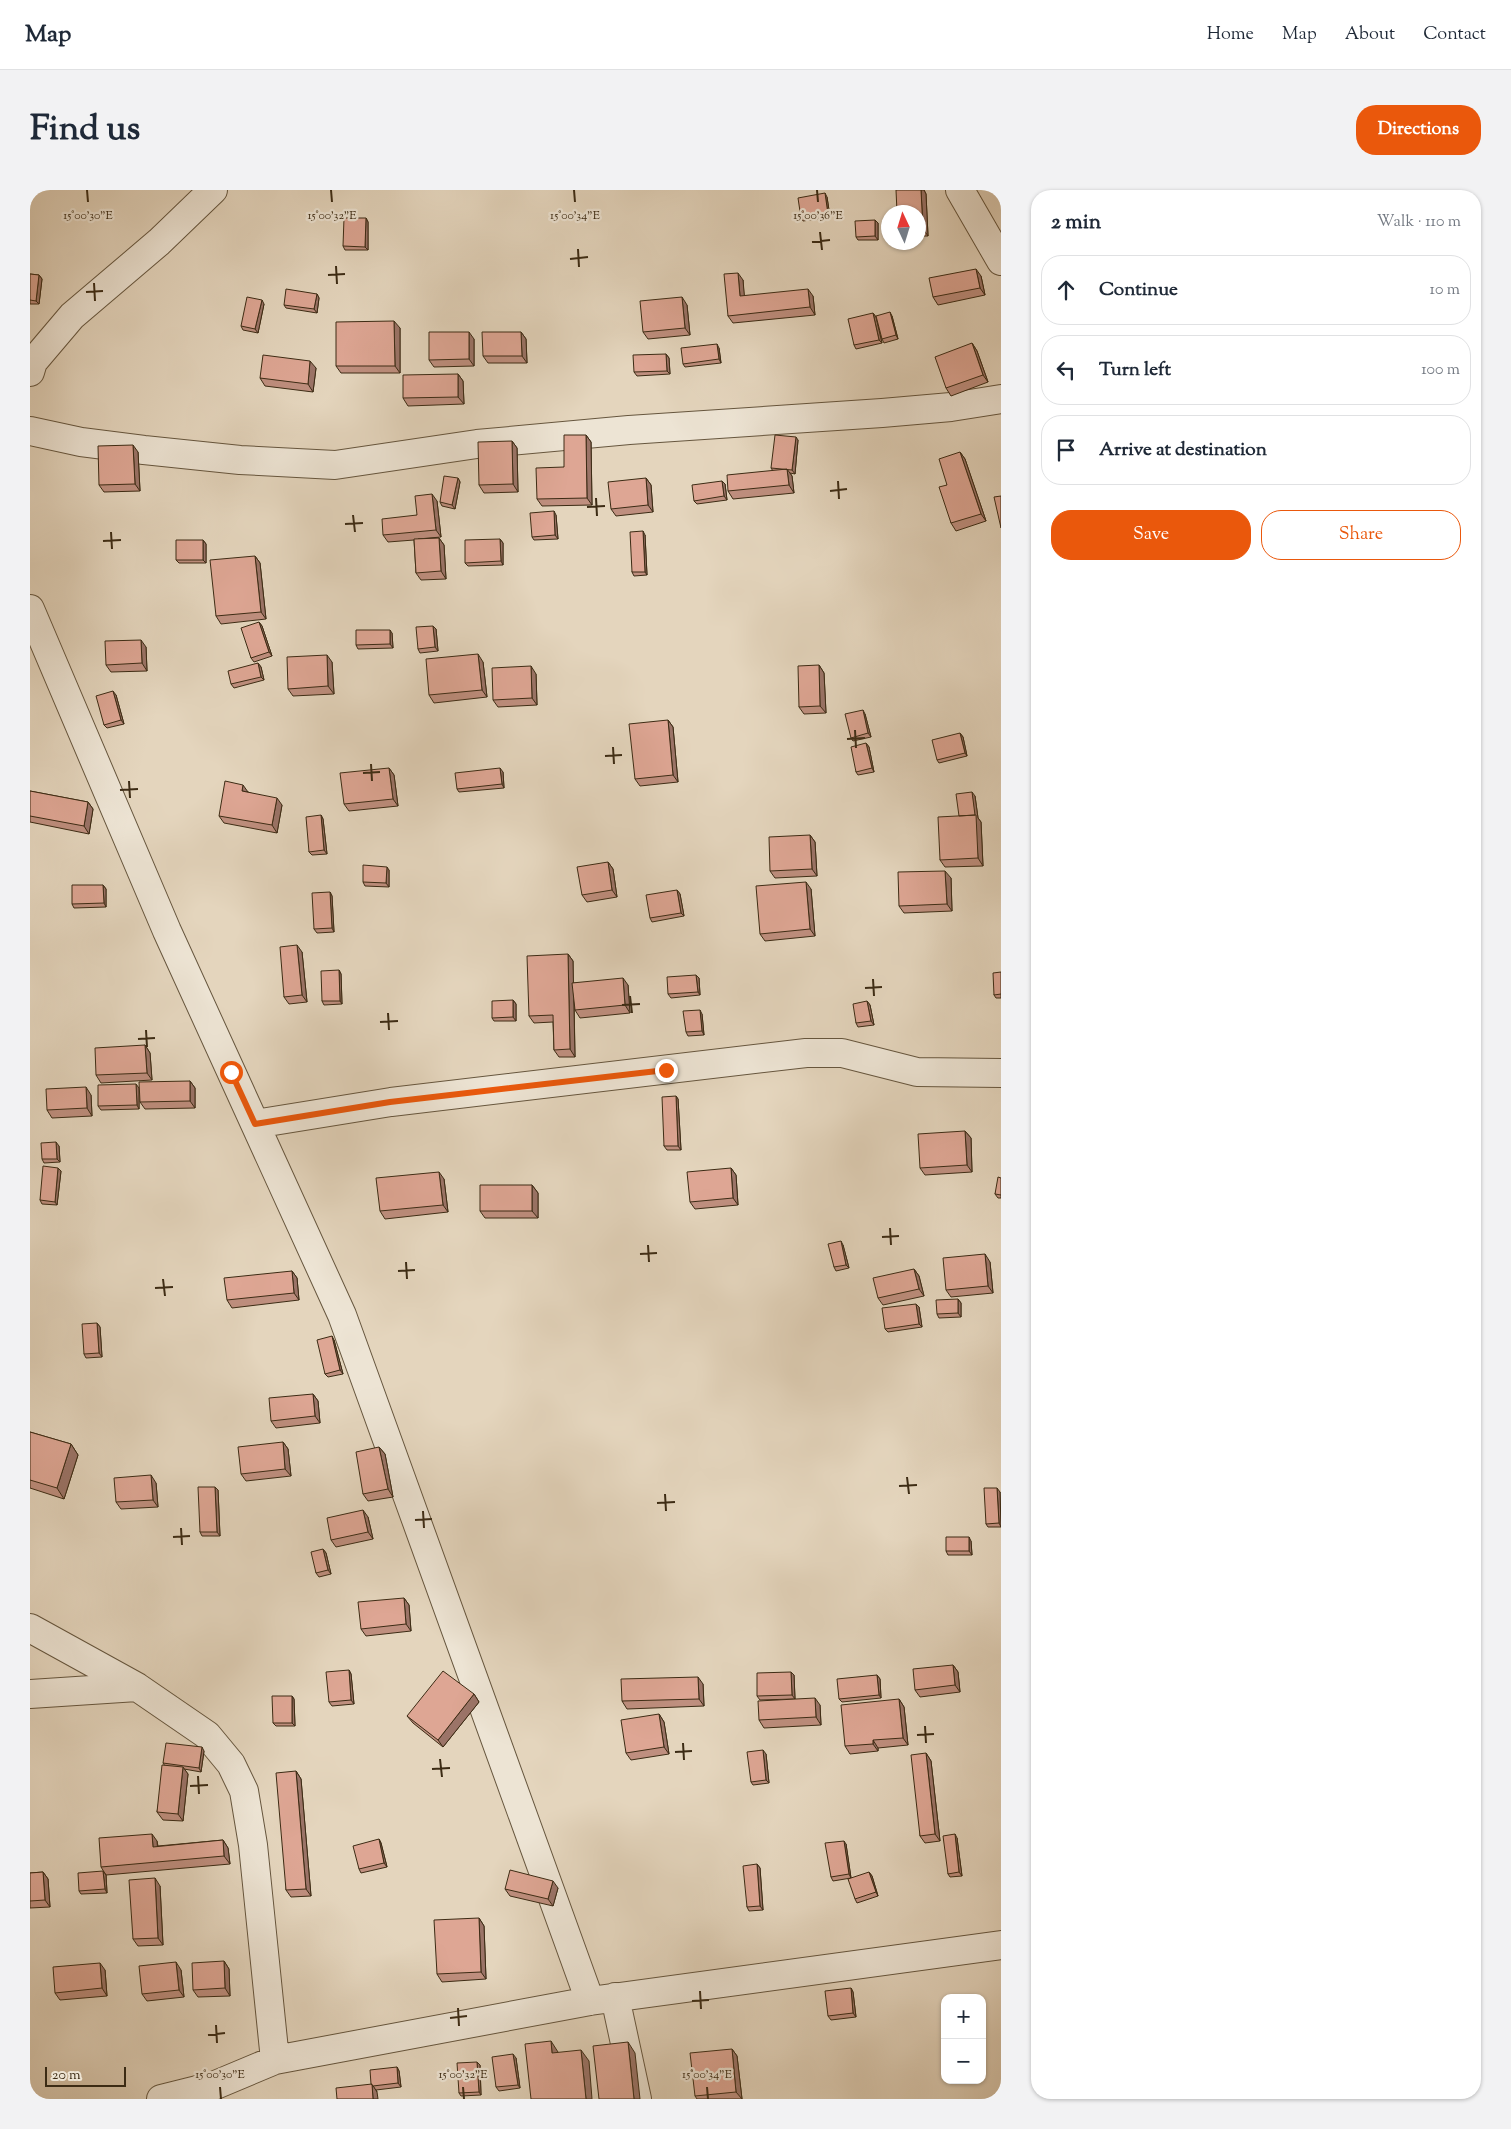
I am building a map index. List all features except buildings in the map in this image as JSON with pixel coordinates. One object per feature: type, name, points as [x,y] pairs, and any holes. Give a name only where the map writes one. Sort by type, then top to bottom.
[{"type":"street","points":[[30,372],[33,362],[72,316],[159,242],[213,190]]},
{"type":"street","points":[[960,190],[1001,261]]},
{"type":"street","points":[[30,431],[81,442],[144,450],[240,460],[336,465],[477,444],[629,430],[882,414],[950,407],[1001,398]]},
{"type":"street","points":[[30,609],[163,922],[342,1315],[602,1999],[637,2099]]},
{"type":"street","points":[[255,1124],[390,1102],[806,1053],[842,1053],[917,1072],[1001,1073]]},
{"type":"street","points":[[30,1628],[137,1687],[207,1735],[231,1764],[244,1791],[253,1845],[275,2060]]},
{"type":"street","points":[[30,1694],[137,1687]]},
{"type":"street","points":[[161,2099],[215,2092],[275,2060],[602,1999],[1001,1945]]},
{"type":"route","points":[[231,1072],[255,1124],[390,1102],[666,1070]]}]
